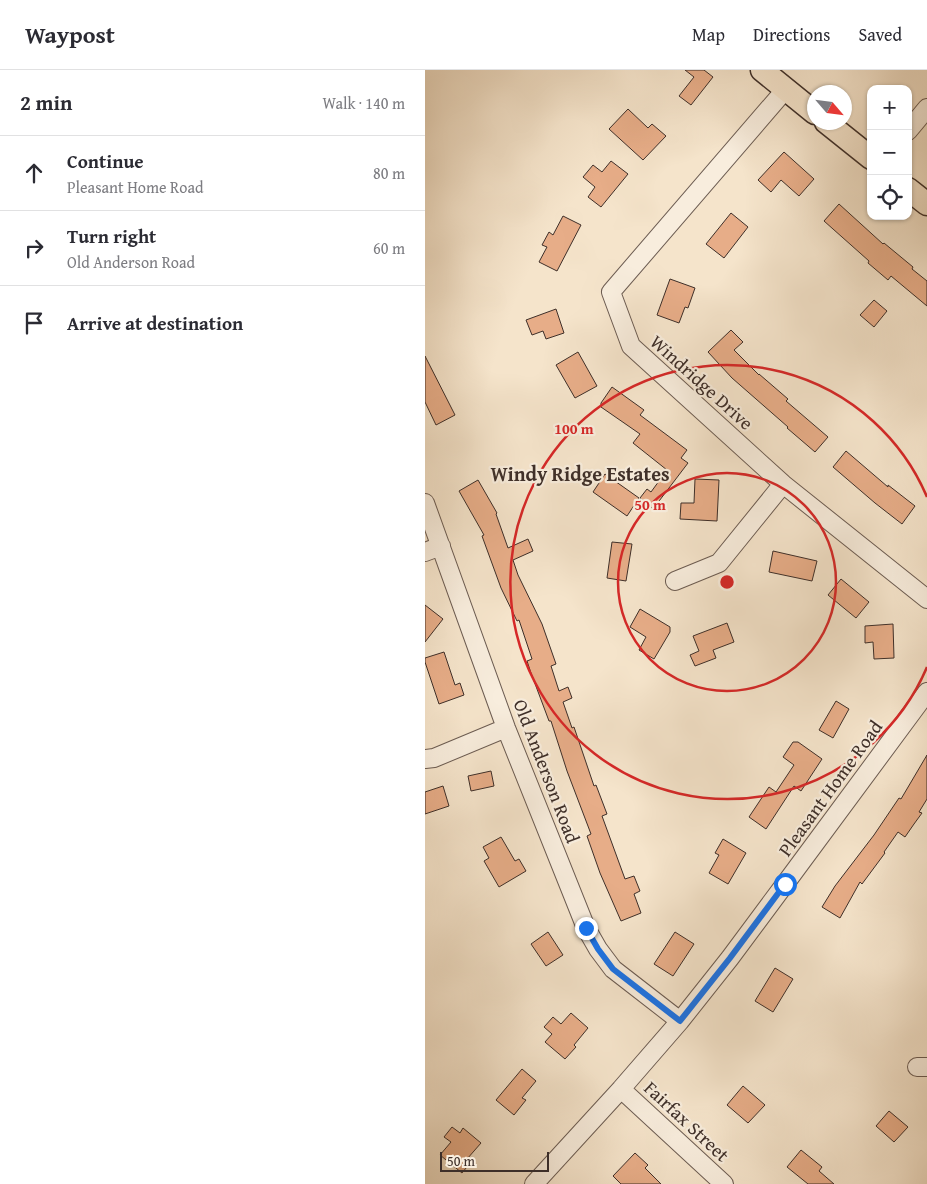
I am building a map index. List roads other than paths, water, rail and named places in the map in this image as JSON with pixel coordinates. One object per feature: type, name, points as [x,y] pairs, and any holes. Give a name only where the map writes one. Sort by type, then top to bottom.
[{"type":"main road","points":[[762,70],[807,107]]},
{"type":"main road","points":[[836,130],[867,155]]},
{"type":"main road","points":[[912,192],[927,204]]},
{"type":"street","name":"Windridge Drive","points":[[785,90],[611,292],[631,346],[783,484],[927,598]]},
{"type":"street","points":[[909,130],[927,108]]},
{"type":"street","points":[[675,581],[719,563],[783,484]]},
{"type":"street","name":"Old Anderson Road","points":[[425,503],[433,549],[586,928],[598,949],[613,969],[680,1021]]},
{"type":"street","name":"Pleasant Home Road","points":[[534,1184],[680,1021],[730,958],[927,692]]},
{"type":"street","points":[[425,759],[434,758],[506,728]]},
{"type":"street","name":"Fairfax Street","points":[[621,1089],[724,1184]]},
{"type":"district","name":"Windy Ridge Estates","points":[[580,474]]}]
